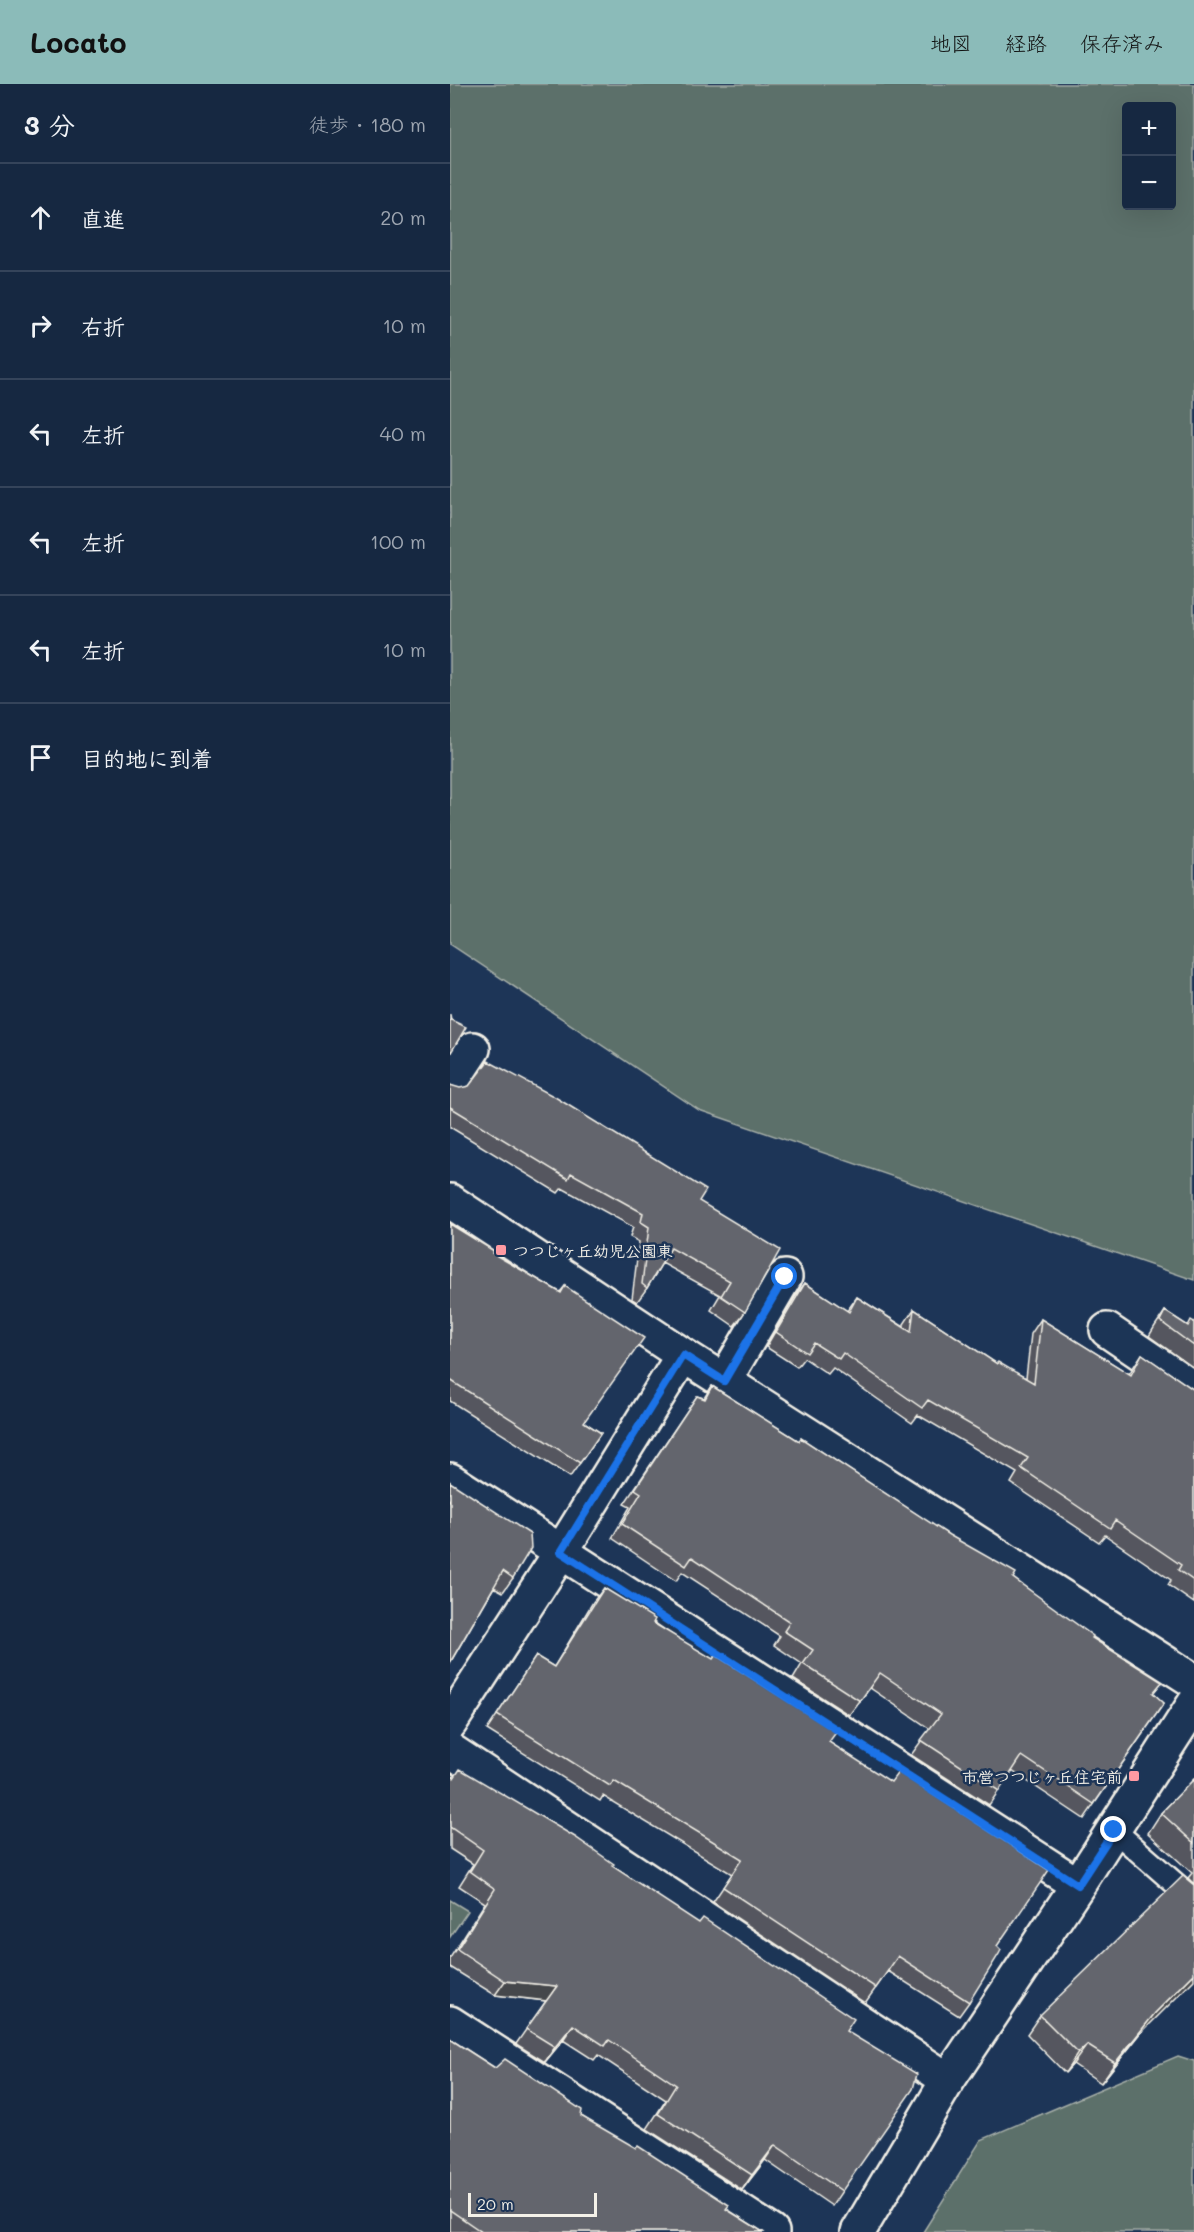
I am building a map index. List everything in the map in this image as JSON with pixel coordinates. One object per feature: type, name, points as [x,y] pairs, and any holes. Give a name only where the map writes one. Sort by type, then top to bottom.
[{"type":"street","points":[[450,1084],[473,1050]]},
{"type":"street","points":[[450,1201],[683,1355],[1194,1681]]},
{"type":"street","points":[[724,1381],[785,1277]]},
{"type":"street","points":[[1107,1330],[1194,1389]]},
{"type":"street","points":[[450,1723],[561,1552],[683,1355]]},
{"type":"street","points":[[450,1480],[1078,1885]]},
{"type":"street","points":[[858,2232],[948,2080],[1114,1830],[1194,1704]]},
{"type":"street","points":[[450,1750],[948,2080]]},
{"type":"street","points":[[450,2023],[772,2232]]},
{"type":"lane","points":[[1114,1830],[1194,1900]]},
{"type":"green space","points":[[450,84],[1194,84],[1194,1280],[699,1110],[450,944]]},
{"type":"green space","points":[[450,1900],[468,1911],[450,1937]]},
{"type":"green space","points":[[1178,2056],[1194,2061],[1194,2232],[923,2232],[981,2140]]},
{"type":"building","points":[[450,1014],[451,1020],[466,1027],[450,1054]]},
{"type":"building","points":[[488,1061],[555,1097],[706,1190],[699,1201],[780,1250],[745,1312],[721,1296],[730,1281],[671,1248],[647,1288],[642,1284],[649,1227],[641,1222],[643,1213],[571,1173],[568,1179],[450,1107],[450,1085],[460,1088],[469,1086]]},
{"type":"building","points":[[450,1224],[494,1251],[492,1253],[561,1293],[565,1286],[644,1338],[584,1422],[601,1433],[580,1463],[450,1380]]},
{"type":"building","points":[[805,1283],[849,1312],[857,1297],[911,1332],[914,1309],[997,1364],[998,1362],[1034,1383],[1041,1319],[1131,1375],[1142,1354],[1194,1390],[1194,1581],[1178,1570],[1181,1565],[1115,1520],[1110,1528],[1021,1468],[1028,1458],[928,1400],[922,1408],[843,1353],[839,1359],[814,1343],[807,1353],[776,1332]]},
{"type":"building","points":[[1165,1311],[1188,1326],[1191,1320],[1194,1322],[1194,1346],[1160,1321]]},
{"type":"building","points":[[712,1386],[799,1441],[801,1438],[949,1535],[1016,1573],[1013,1578],[1093,1636],[1092,1638],[1162,1682],[1153,1693],[1164,1703],[1094,1804],[1022,1756],[999,1791],[921,1740],[941,1714],[880,1673],[860,1701],[803,1664],[813,1650],[784,1631],[790,1622],[692,1557],[686,1566],[622,1524],[641,1493],[635,1489],[697,1396],[705,1399]]},
{"type":"building","points":[[450,1482],[530,1534],[531,1548],[513,1578],[503,1571],[451,1661],[450,1661]]},
{"type":"building","points":[[604,1588],[655,1619],[653,1623],[713,1659],[716,1655],[837,1731],[829,1742],[891,1782],[899,1771],[1049,1870],[997,1946],[1001,1950],[999,1954],[969,2002],[898,1956],[876,1988],[723,1887],[742,1859],[614,1781],[610,1786],[497,1715],[536,1656],[554,1667]]},
{"type":"building","points":[[460,1769],[575,1837],[614,1864],[612,1866],[699,1923],[703,1918],[854,2019],[846,2031],[917,2074],[913,2089],[842,2191],[775,2145],[752,2175],[658,2114],[676,2085],[609,2040],[605,2046],[573,2025],[555,2047],[526,2029],[557,1986],[505,1981],[457,1949],[495,1889],[470,1871],[483,1850],[450,1827],[450,1775],[454,1778]]},
{"type":"building","points":[[1194,1779],[1194,1843],[1161,1813]]},
{"type":"building","points":[[1183,1876],[1194,1885],[1194,1974],[1155,2013],[1115,2063],[1087,2045],[1078,2053],[1040,2015]]},
{"type":"building","points":[[450,2039],[495,2068],[505,2059],[582,2110],[581,2116],[636,2148],[638,2146],[729,2205],[726,2209],[763,2232],[482,2232],[450,2210]]},
{"type":"place","name":"つつじヶ丘幼児公園東","points":[[501,1250]]},
{"type":"place","name":"市営つつじヶ丘住宅前","points":[[1134,1776]]},
{"type":"route","points":[[785,1277],[724,1381],[683,1355],[561,1552],[1078,1885],[1114,1830]]}]
